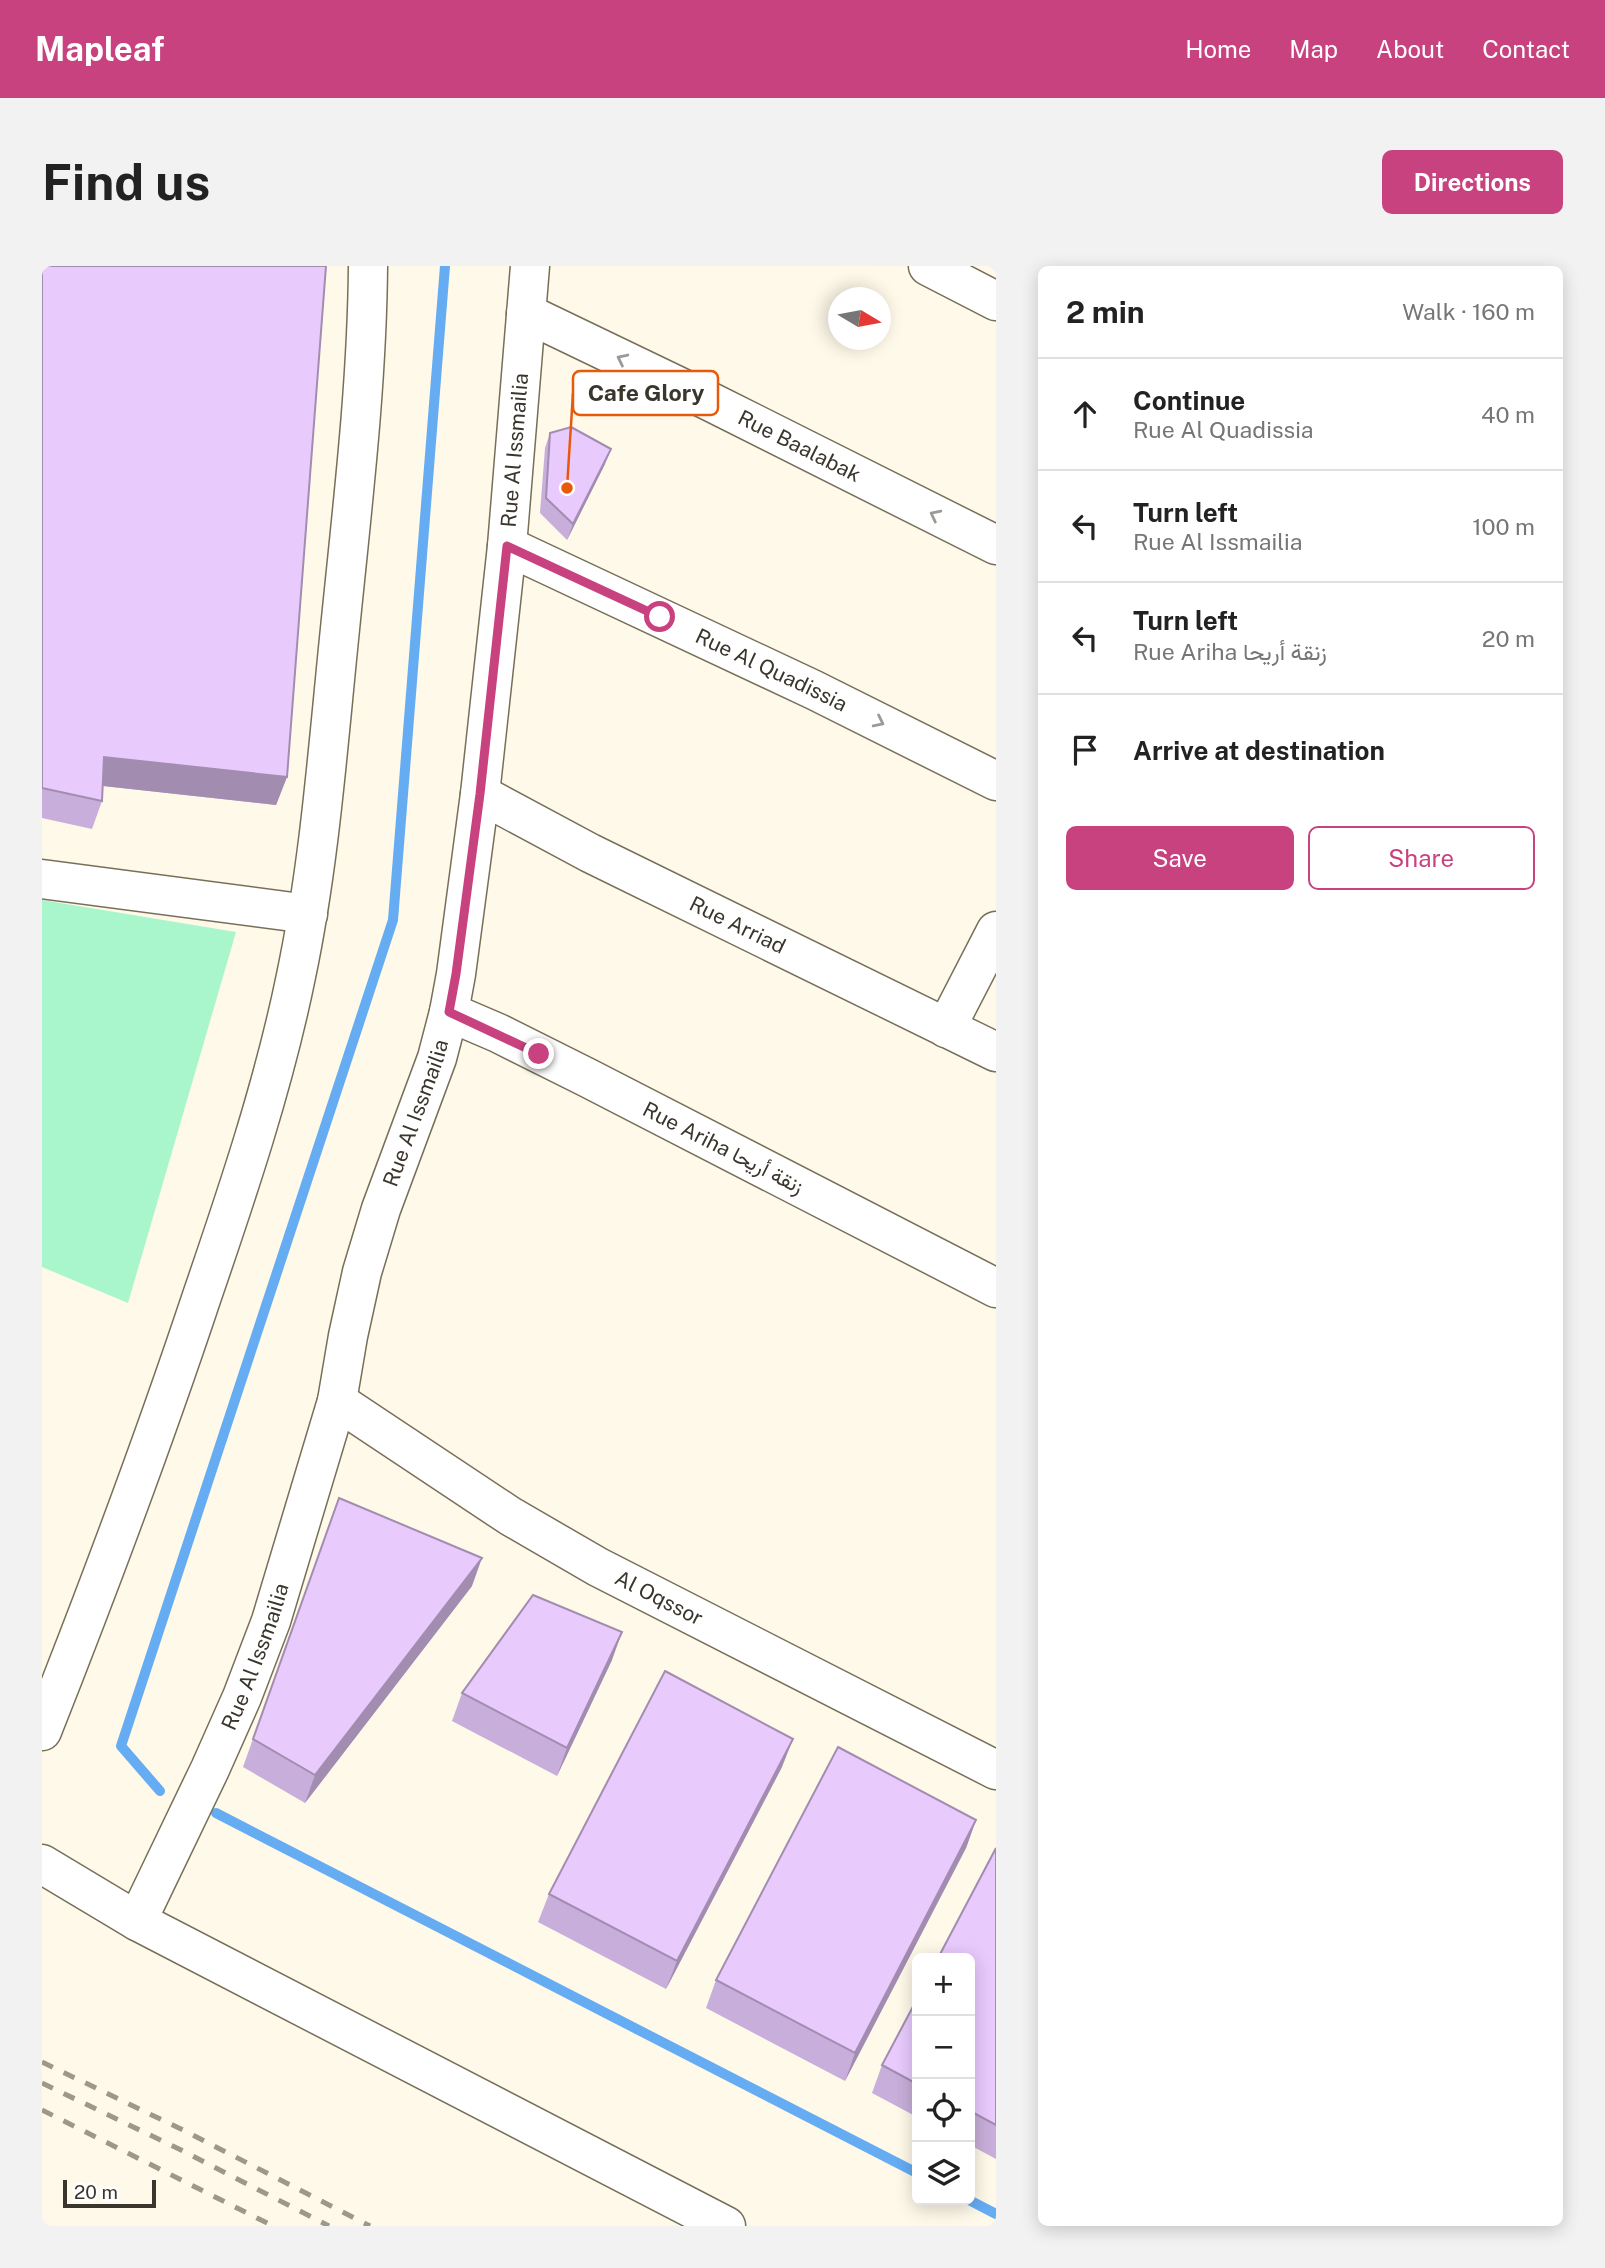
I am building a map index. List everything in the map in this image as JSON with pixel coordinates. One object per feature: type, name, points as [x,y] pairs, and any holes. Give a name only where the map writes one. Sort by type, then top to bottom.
[{"type":"street","points":[[42,1731],[139,1477],[224,1233],[296,978],[308,914],[324,787],[355,474],[368,266]]},
{"type":"street","name":"Rue Al Issmailia","points":[[137,1921],[242,1697],[287,1570],[337,1401],[362,1272],[381,1209],[436,1058],[449,1012],[480,794],[507,546],[530,266]]},
{"type":"street","points":[[941,269],[996,301]]},
{"type":"street","name":"Rue Baalabak","points":[[526,313],[996,545]]},
{"type":"street","name":"Rue Al Quadissia","points":[[507,546],[814,690],[996,781]]},
{"type":"street","name":"Rue Arriad","points":[[480,794],[603,859],[996,1052]]},
{"type":"street","points":[[42,879],[308,914]]},
{"type":"street","points":[[946,1028],[996,931]]},
{"type":"street","name":"Rue Ariha زنقة أريحا","points":[[449,1012],[588,1078],[996,1288]]},
{"type":"street","name":"Al Oqssor","points":[[337,1401],[510,1516],[598,1567],[996,1770]]},
{"type":"street","points":[[42,1864],[137,1921],[726,2226]]},
{"type":"green space","points":[[42,900],[236,932],[128,1303],[42,1267]]},
{"type":"building","points":[[42,266],[326,266],[287,777],[104,757],[102,801],[42,788]]},
{"type":"building","points":[[571,427],[611,449],[573,524],[546,498],[550,433]]},
{"type":"building","points":[[339,1498],[482,1558],[315,1775],[253,1739]]},
{"type":"building","points":[[533,1595],[622,1632],[567,1748],[462,1693]]},
{"type":"building","points":[[665,1671],[793,1739],[677,1961],[549,1894]]},
{"type":"building","points":[[838,1747],[976,1820],[855,2053],[716,1980]]},
{"type":"building","points":[[996,1848],[996,2125],[975,2114],[975,1953],[941,1953]]},
{"type":"building","points":[[912,2008],[912,2081],[882,2065]]},
{"type":"waterway","points":[[160,1791],[121,1746],[393,920],[445,266]]},
{"type":"waterway","points":[[216,1813],[912,2170]]},
{"type":"waterway","points":[[975,2203],[996,2214]]},
{"type":"railway","points":[[42,2062],[185,2131],[370,2226]]},
{"type":"railway","points":[[42,2083],[329,2226]]},
{"type":"railway","points":[[42,2110],[273,2226]]},
{"type":"place","name":"Cafe Glory","points":[[567,488]]},
{"type":"route","points":[[539,1054],[449,1012],[480,794],[507,546],[660,617]]}]
